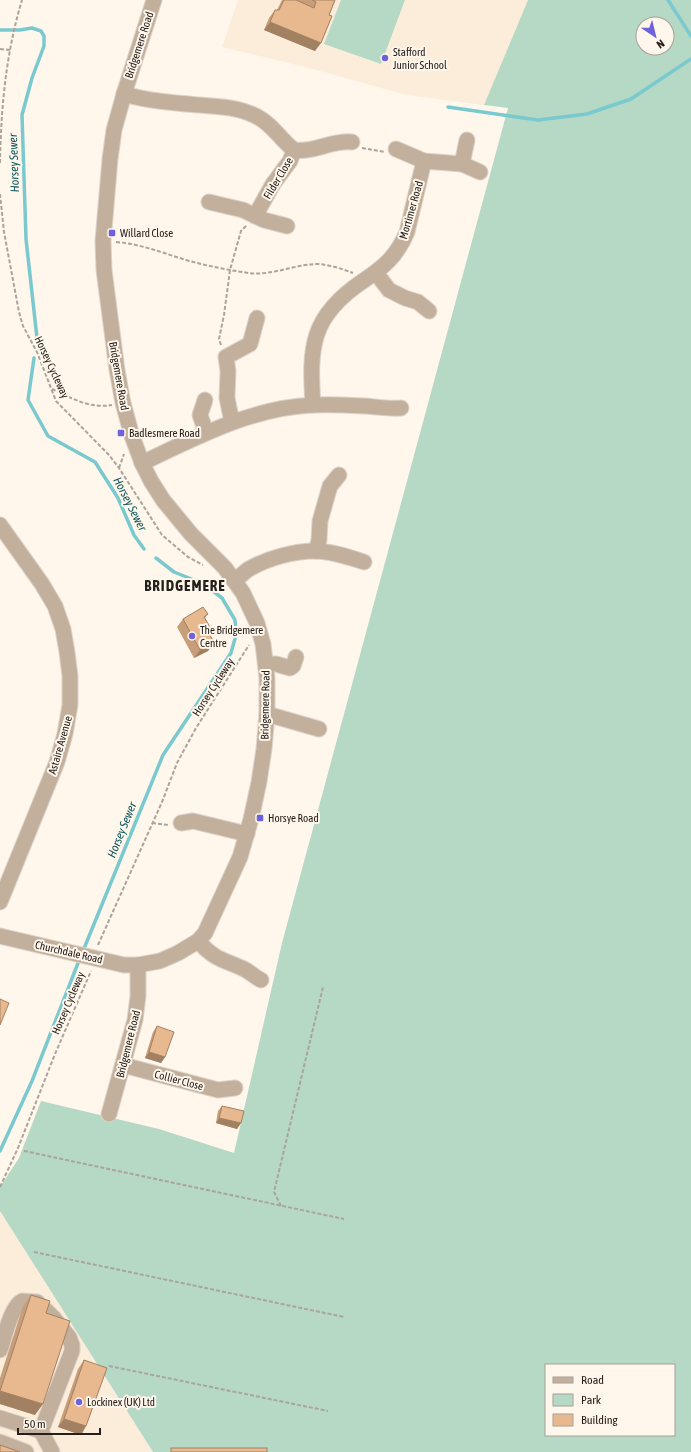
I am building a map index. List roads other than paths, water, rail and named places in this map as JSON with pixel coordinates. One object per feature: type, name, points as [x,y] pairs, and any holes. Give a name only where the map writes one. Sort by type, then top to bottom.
[{"type":"street","name":"Bridgemere Road","points":[[109,1114],[136,1014],[138,996],[138,965],[160,961],[188,948],[198,941],[210,924],[240,857],[247,834],[259,782],[267,714],[266,664],[263,644],[250,605],[235,581],[212,553],[178,519],[163,500],[142,463],[132,436],[123,402],[117,370],[104,270],[103,241],[110,159],[114,130],[154,0]]},
{"type":"street","points":[[124,94],[155,101],[235,109],[248,112],[271,126],[286,144],[294,150]]},
{"type":"street","points":[[462,164],[467,140]]},
{"type":"street","name":"Filder Close","points":[[255,216],[273,184],[290,161],[294,150],[309,150],[342,141],[352,142]]},
{"type":"street","points":[[396,150],[424,161],[462,164],[480,172]]},
{"type":"street","name":"Mortimer Road","points":[[312,405],[311,379],[313,347],[316,334],[324,318],[335,304],[386,264],[402,243],[407,232],[424,161]]},
{"type":"street","points":[[209,202],[243,210],[264,220],[286,226]]},
{"type":"street","points":[[370,277],[389,290],[418,302],[429,310]]},
{"type":"street","points":[[232,422],[227,398],[228,371],[226,357],[250,344],[257,318]]},
{"type":"street","points":[[205,400],[200,415],[206,432]]},
{"type":"street","points":[[142,463],[206,432],[232,422],[273,411],[312,405],[365,406],[389,409],[401,408]]},
{"type":"street","points":[[316,551],[319,540],[320,521],[330,486],[339,475]]},
{"type":"street","name":"Astaire Avenue","points":[[0,525],[42,584],[55,606],[63,629],[70,676],[70,705],[65,734],[57,762],[0,902]]},
{"type":"street","points":[[235,581],[248,570],[260,563],[293,554],[316,551],[350,557],[364,562]]},
{"type":"street","points":[[266,664],[276,664],[290,668],[293,666],[296,657]]},
{"type":"street","points":[[267,714],[319,729]]},
{"type":"street","points":[[181,823],[193,821],[247,834]]},
{"type":"street","name":"Churchdale Road","points":[[0,936],[124,965],[138,965]]},
{"type":"street","points":[[198,941],[216,958],[244,969],[261,980]]},
{"type":"street","name":"Collier Close","points":[[123,1065],[218,1090],[234,1088]]},
{"type":"street","points":[[0,1350],[14,1309],[19,1302],[22,1301],[37,1302],[53,1317],[69,1337],[72,1345],[72,1351],[41,1432]]},
{"type":"street","points":[[0,1418],[41,1432],[52,1452]]},
{"type":"street","points":[[0,1442],[26,1452]]},
{"type":"waterway","points":[[668,0],[691,36]]},
{"type":"waterway","name":"Horsey Sewer","points":[[0,30],[20,30],[32,28],[41,31],[44,36],[44,46],[32,78],[22,115],[26,239],[37,338]]},
{"type":"waterway","points":[[448,107],[538,120],[587,114],[631,99],[691,59]]},
{"type":"waterway","name":"Horsey Sewer","points":[[34,358],[28,400],[48,436],[95,462],[118,498],[134,535],[144,549]]},
{"type":"waterway","name":"Horsey Sewer","points":[[83,951],[163,755],[231,653],[236,635],[235,620],[222,598],[204,584],[174,572],[156,558]]},
{"type":"waterway","name":"Horsey Sewer","points":[[0,1151],[32,1081],[80,958]]},
{"type":"place","name":"Stafford Junior School","points":[[385,58]]},
{"type":"place","name":"Willard Close","points":[[112,233]]},
{"type":"place","name":"Badlesmere Road","points":[[121,433]]},
{"type":"place","name":"The Bridgemere Centre","points":[[192,636]]},
{"type":"place","name":"Horsye Road","points":[[260,818]]},
{"type":"place","name":"Lockinex (UK) Ltd","points":[[79,1402]]},
{"type":"district","name":"BRIDGEMERE","points":[[185,586]]}]
